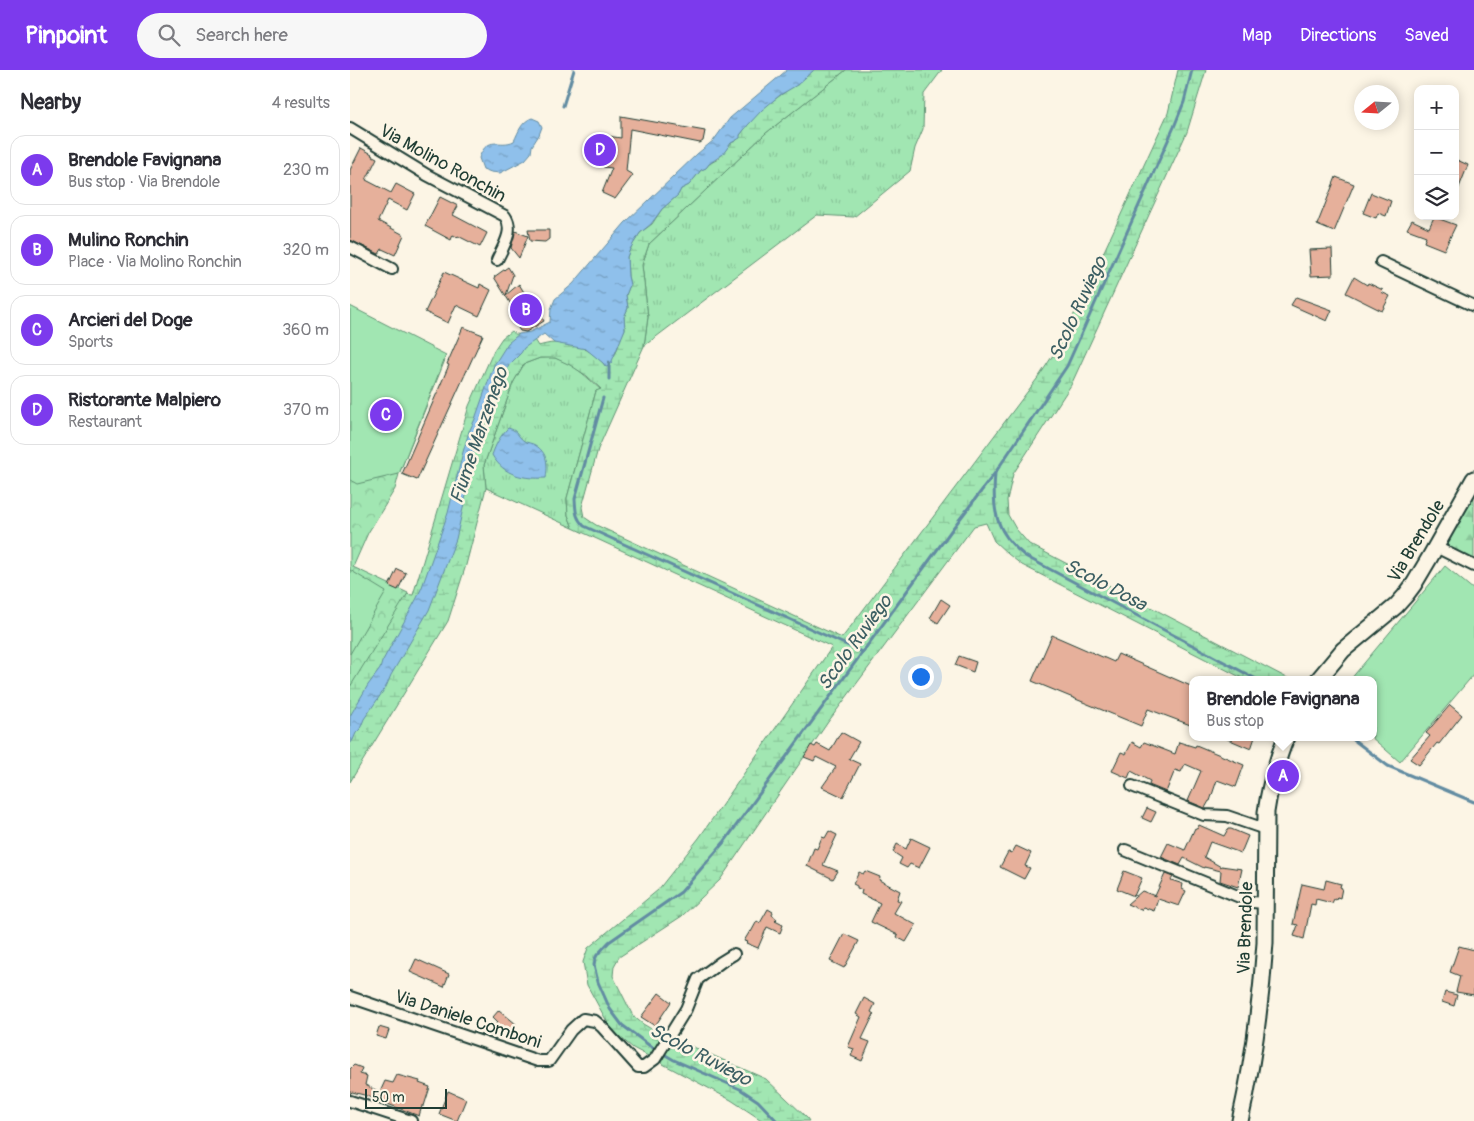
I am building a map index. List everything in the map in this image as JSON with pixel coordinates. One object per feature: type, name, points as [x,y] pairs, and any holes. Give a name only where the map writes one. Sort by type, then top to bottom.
[{"type":"street","name":"Via Molino Ronchin","points":[[350,128],[427,175],[505,216],[508,221],[509,231],[497,260]]},
{"type":"street","points":[[350,247],[392,270]]},
{"type":"street","points":[[1381,262],[1474,306]]},
{"type":"street","name":"Via Brendole","points":[[1321,676],[1343,650],[1396,606],[1414,584],[1474,479]]},
{"type":"street","points":[[1436,547],[1474,566]]},
{"type":"street","name":"Via Brendole","points":[[1240,1121],[1261,992],[1265,943],[1266,812],[1275,764],[1284,741]]},
{"type":"street","points":[[1132,786],[1204,814],[1227,816],[1265,829]]},
{"type":"street","points":[[1125,850],[1252,902],[1265,903]]},
{"type":"street","name":"Via Daniele Comboni","points":[[350,998],[538,1061],[549,1061],[571,1030],[583,1020],[594,1022],[602,1027],[638,1067],[644,1067],[655,1059],[678,1023],[698,979],[734,954]]},
{"type":"street","points":[[350,1101],[411,1121]]},
{"type":"green space","points":[[814,70],[846,70],[766,133],[649,244],[642,265],[648,317],[644,346],[598,449],[582,507],[584,517],[596,525],[842,638],[1040,375],[1057,349],[1168,113],[1178,70],[1206,70],[1187,132],[1071,385],[1013,474],[1007,500],[1008,515],[1016,529],[1029,544],[1283,676],[1238,676],[1022,565],[994,541],[986,523],[974,526],[828,722],[720,880],[682,916],[619,957],[614,966],[613,976],[633,1016],[665,1037],[652,1058],[633,1048],[610,1027],[587,985],[583,962],[588,948],[658,890],[699,838],[832,647],[573,528],[568,515],[567,498],[596,391],[601,389],[587,376],[570,365],[555,358],[540,358],[524,364],[513,383],[484,465],[486,488],[466,565],[448,621],[350,782],[350,685],[404,594],[413,595],[469,406],[494,350],[502,338],[511,331],[515,334],[531,335],[538,346],[550,343],[576,345],[596,356],[606,367],[616,353],[625,329],[624,317],[628,308],[626,295],[630,285],[627,257],[640,233],[652,224],[662,209],[678,195],[681,189],[689,185],[701,170],[718,159],[731,143],[736,141],[750,122],[767,105]]},
{"type":"green space","points":[[846,70],[942,70],[924,94],[923,129],[915,148],[910,171],[854,217],[817,215],[644,346],[648,317],[642,265],[649,244],[766,133]]},
{"type":"green space","points":[[350,306],[446,355],[399,474],[357,484],[350,480]]},
{"type":"green space","points":[[350,310],[445,360],[399,474],[395,489],[368,533],[353,567],[408,593],[350,687]]},
{"type":"green space","points":[[540,358],[555,358],[568,363],[601,390],[596,391],[567,498],[568,515],[573,528],[486,488],[484,465],[513,383],[524,364]]},
{"type":"green space","points":[[1474,489],[1474,560],[1448,546],[1446,541]]},
{"type":"green space","points":[[1445,566],[1474,590],[1474,674],[1400,762],[1376,741],[1377,676],[1353,676]]},
{"type":"green space","points":[[350,570],[386,592],[350,654]]},
{"type":"green space","points":[[673,1038],[766,1079],[809,1121],[763,1121],[731,1100],[661,1063]]},
{"type":"water","name":"Fiume Marzenego","points":[[787,70],[814,70],[797,85],[780,95],[762,110],[740,135],[740,138],[731,143],[723,154],[701,170],[689,185],[681,189],[678,195],[662,209],[651,224],[640,233],[630,249],[627,257],[630,285],[626,295],[628,308],[624,317],[625,329],[610,366],[606,367],[586,349],[554,343],[544,334],[524,348],[509,365],[475,449],[456,539],[429,610],[386,687],[364,719],[350,744],[350,716],[368,685],[380,669],[422,587],[448,513],[469,432],[494,365],[508,343],[519,334],[530,332],[550,322],[551,309],[555,299],[573,284],[625,223],[714,140],[730,118]]},
{"type":"water","points":[[532,118],[539,121],[542,127],[532,146],[531,153],[525,160],[500,173],[483,169],[479,158],[486,146],[514,141],[523,124]]},
{"type":"water","points":[[508,428],[516,432],[524,441],[539,448],[545,456],[547,464],[546,478],[530,478],[515,475],[502,468],[497,462],[492,455],[498,440]]},
{"type":"building","points":[[621,116],[705,131],[703,141],[700,143],[630,129],[626,171],[633,175],[615,199],[602,193],[612,168],[603,167],[603,164],[595,162],[599,138],[606,140],[607,136],[621,138]]},
{"type":"building","points":[[361,148],[377,158],[366,180],[391,193],[396,184],[415,194],[407,210],[388,200],[378,221],[404,235],[395,255],[382,249],[379,254],[350,240],[350,170]]},
{"type":"building","points":[[1459,161],[1468,165],[1459,188]]},
{"type":"building","points":[[1336,177],[1354,184],[1334,232],[1317,225]]},
{"type":"building","points":[[1371,193],[1391,201],[1386,216],[1378,213],[1376,218],[1363,213]]},
{"type":"building","points":[[440,197],[458,206],[453,215],[487,233],[480,247],[458,236],[453,235],[451,240],[425,226]]},
{"type":"building","points":[[1412,220],[1429,228],[1433,220],[1442,220],[1456,225],[1444,250],[1424,242],[1426,236],[1407,229]]},
{"type":"building","points":[[528,230],[549,230],[549,239],[545,242],[530,241]]},
{"type":"building","points":[[515,231],[528,236],[519,258],[511,248]]},
{"type":"building","points":[[1332,249],[1333,275],[1311,276],[1309,250]]},
{"type":"building","points":[[508,267],[513,275],[506,295],[519,284],[528,299],[530,297],[544,321],[526,332],[520,331],[517,326],[522,322],[494,277]]},
{"type":"building","points":[[444,272],[479,288],[480,284],[491,290],[479,316],[456,305],[448,323],[425,312]]},
{"type":"building","points":[[1354,277],[1367,285],[1368,283],[1383,290],[1381,292],[1390,296],[1382,311],[1346,293]]},
{"type":"building","points":[[1296,297],[1332,310],[1327,321],[1291,305]]},
{"type":"building","points":[[463,327],[483,335],[417,480],[402,474],[449,365],[447,364]]},
{"type":"building","points":[[397,569],[406,573],[398,590],[389,586]]},
{"type":"building","points":[[941,599],[950,605],[938,623],[930,618]]},
{"type":"building","points":[[1052,635],[1114,662],[1118,654],[1189,685],[1189,724],[1148,709],[1141,726],[1032,681]]},
{"type":"building","points":[[959,656],[976,662],[973,672],[955,665]]},
{"type":"building","points":[[1450,705],[1462,715],[1419,765],[1410,759],[1430,736],[1426,733]]},
{"type":"building","points":[[841,732],[859,742],[849,759],[860,764],[843,797],[822,787],[836,767],[816,757],[814,761],[804,757],[811,745],[815,747],[817,744],[830,751]]},
{"type":"building","points":[[1232,741],[1254,741],[1251,749]]},
{"type":"building","points":[[1132,742],[1141,747],[1144,742],[1175,754],[1179,742],[1195,747],[1196,745],[1244,765],[1236,787],[1217,780],[1210,801],[1205,808],[1188,801],[1201,771],[1185,764],[1181,772],[1175,770],[1166,792],[1149,785],[1150,781],[1131,771],[1128,778],[1112,771],[1121,752],[1126,754]]},
{"type":"building","points":[[1147,808],[1156,812],[1151,822],[1142,818]]},
{"type":"building","points":[[1199,825],[1224,836],[1228,829],[1231,829],[1248,836],[1241,853],[1210,842],[1204,857],[1221,867],[1242,869],[1238,887],[1220,881],[1221,871],[1204,868],[1184,858],[1180,865],[1161,857],[1168,843],[1185,850],[1195,828],[1197,829]]},
{"type":"building","points":[[829,831],[837,835],[823,865],[838,871],[833,879],[807,866],[814,848],[817,849],[822,837],[825,838]]},
{"type":"building","points":[[911,838],[930,847],[919,868],[910,864],[907,868],[899,864],[902,858],[893,852],[897,844],[906,849]]},
{"type":"building","points":[[1016,846],[1031,853],[1025,866],[1030,868],[1024,879],[1000,867],[1008,852],[1012,853]]},
{"type":"building","points":[[865,871],[880,877],[879,880],[900,891],[897,900],[901,901],[894,913],[916,925],[906,942],[897,937],[898,935],[871,922],[880,903],[861,894],[862,890],[853,884],[859,872],[863,874]]},
{"type":"building","points":[[1124,871],[1142,878],[1134,896],[1117,889]]},
{"type":"building","points":[[1165,874],[1173,877],[1171,880],[1183,884],[1182,889],[1186,891],[1179,906],[1158,899],[1154,911],[1143,907],[1141,910],[1127,904],[1142,891],[1155,896]]},
{"type":"building","points":[[1326,880],[1341,884],[1340,898],[1337,897],[1332,903],[1316,899],[1315,905],[1311,904],[1304,939],[1294,936],[1298,925],[1293,924],[1302,884],[1324,889]]},
{"type":"building","points":[[768,909],[773,912],[772,915],[777,919],[775,921],[783,925],[780,933],[767,927],[758,948],[746,943],[744,941],[750,931],[757,921],[760,923]]},
{"type":"building","points":[[844,934],[859,941],[844,968],[830,961]]},
{"type":"building","points":[[1459,946],[1474,950],[1474,995],[1456,992],[1460,976],[1450,972]]},
{"type":"building","points":[[416,959],[449,974],[444,987],[410,972]]},
{"type":"building","points":[[1445,992],[1457,995],[1454,1006],[1442,1002]]},
{"type":"building","points":[[659,993],[671,1002],[655,1026],[641,1017]]},
{"type":"building","points":[[864,998],[875,1004],[871,1012],[874,1014],[862,1039],[870,1042],[862,1061],[851,1056],[854,1049],[848,1047],[861,1017],[856,1014]]},
{"type":"building","points":[[499,1010],[516,1024],[507,1036],[494,1027],[498,1022],[493,1017]]},
{"type":"building","points":[[379,1027],[389,1030],[386,1039],[376,1036]]},
{"type":"building","points":[[354,1065],[362,1068],[360,1074],[367,1076],[365,1085],[380,1092],[385,1081],[393,1083],[397,1075],[420,1081],[419,1083],[430,1087],[419,1116],[364,1095],[352,1092],[350,1094],[350,1069]]},
{"type":"building","points":[[448,1091],[466,1099],[457,1121],[439,1114]]},
{"type":"waterway","points":[[563,106],[574,70]]},
{"type":"waterway","name":"Scolo Ruviego","points":[[777,1121],[758,1101],[740,1089],[674,1060],[650,1046],[622,1025],[610,1009],[598,982],[594,965],[595,959],[609,942],[681,892],[725,841],[995,473],[1067,366],[1174,127],[1184,102],[1192,70]]},
{"type":"waterway","points":[[609,362],[609,379]]},
{"type":"waterway","points":[[603,398],[575,499],[577,517],[584,526],[862,652]]},
{"type":"waterway","name":"Scolo Dosa","points":[[995,473],[994,498],[998,519],[1007,538],[1025,556],[1250,676]]},
{"type":"waterway","name":"Scolo Dosa","points":[[1355,741],[1388,766],[1474,802]]},
{"type":"place","name":"Ristorante Malpiero","points":[[600,150]]},
{"type":"place","name":"Mulino Ronchin","points":[[526,310]]},
{"type":"place","name":"Arcieri del Doge","points":[[386,415]]},
{"type":"place","name":"Brendole Favignana","points":[[1283,776]]}]
